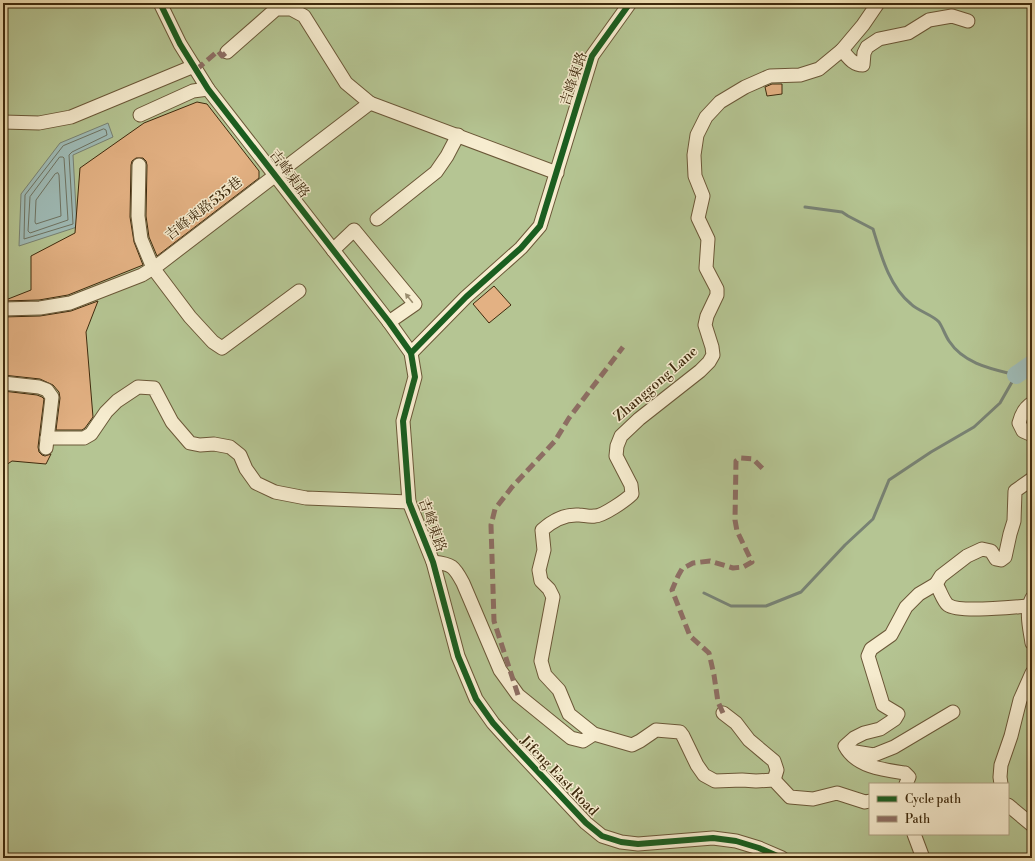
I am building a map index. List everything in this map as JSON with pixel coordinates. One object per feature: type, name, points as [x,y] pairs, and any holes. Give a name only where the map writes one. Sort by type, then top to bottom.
[{"type":"street","name":"吉峰東路","points":[[160,3],[180,44],[208,89],[389,322],[411,353],[415,377],[404,422],[409,502],[433,562]]},
{"type":"street","points":[[878,3],[864,25],[838,53],[858,65],[863,64],[864,52],[867,48],[879,39],[908,33],[929,20],[952,16],[968,21]]},
{"type":"street","name":"吉峰東路","points":[[411,353],[466,297],[521,248],[540,226],[592,56],[625,5]]},
{"type":"street","points":[[227,52],[276,9],[290,8],[304,16],[346,83],[370,103],[557,173]]},
{"type":"street","name":"Zhanggong Lane","points":[[774,780],[715,781],[704,775],[697,765],[680,732],[656,730],[632,745],[594,734],[569,714],[559,690],[545,675],[541,661],[553,597],[549,589],[541,581],[539,570],[544,550],[542,530],[563,517],[578,514],[596,516],[625,501],[632,494],[631,485],[616,456],[617,446],[621,436],[639,419],[700,372],[713,355],[705,325],[707,316],[717,295],[717,289],[706,268],[708,239],[698,218],[703,196],[695,176],[694,155],[697,135],[706,117],[720,102],[745,86],[770,76],[800,75],[819,69],[838,53]]},
{"type":"street","points":[[3,122],[39,123],[71,117],[194,66]]},
{"type":"street","points":[[140,115],[193,90],[208,89]]},
{"type":"street","name":"吉峰東路535巷","points":[[3,309],[40,308],[70,303],[142,275],[370,103]]},
{"type":"street","points":[[376,219],[436,172],[447,156],[458,135]]},
{"type":"street","points":[[139,164],[138,216],[141,239],[153,268],[190,317],[213,342],[222,348],[299,291]]},
{"type":"street","points":[[333,250],[354,230],[414,304],[389,322]]},
{"type":"street","points":[[3,383],[39,387],[47,390],[52,397],[46,443],[84,438],[91,434],[106,412],[117,401],[138,387],[154,388],[172,422],[190,443],[200,445],[214,444],[230,447],[240,455],[246,469],[256,482],[275,492],[306,498],[409,502]]},
{"type":"street","points":[[1032,403],[1028,405],[1021,413],[1019,423],[1023,431],[1032,435]]},
{"type":"street","points":[[906,783],[909,777],[905,773],[878,769],[856,759],[845,746],[854,738],[864,733],[880,729],[898,714],[883,705],[868,656],[871,650],[890,635],[906,607],[919,594],[936,584],[941,576],[967,556],[982,549],[991,551],[996,559],[1001,560],[1005,557],[1014,521],[1015,491],[1032,480]]},
{"type":"street","points":[[433,562],[448,563],[456,569],[469,595],[500,670],[518,695],[571,738],[583,741],[594,734]]},
{"type":"street","name":"Jifeng East Road","points":[[433,562],[458,656],[476,698],[493,723],[586,823],[602,836],[621,842],[638,844],[713,838],[736,841],[759,848],[782,858]]},
{"type":"street","points":[[936,584],[946,604],[953,608],[995,609],[1030,602],[1029,624],[1032,643]]},
{"type":"street","points":[[1001,783],[1001,765],[1011,736],[1020,700],[1032,673]]},
{"type":"street","points":[[848,751],[874,755],[894,747],[953,712]]},
{"type":"street","points":[[723,713],[736,723],[749,740],[774,761],[777,770],[774,780],[790,797],[813,799],[837,793],[865,802],[869,801]]},
{"type":"street","points":[[1009,806],[1032,825]]},
{"type":"street","points":[[914,835],[923,858]]},
{"type":"green space","points":[[3,3],[1032,3],[1032,858],[3,858]]},
{"type":"water","points":[[108,123],[113,137],[73,155],[77,227],[19,246],[21,194],[60,143]]},
{"type":"building","points":[[772,84],[782,84],[782,94],[767,96],[765,87]]},
{"type":"building","points":[[197,102],[207,104],[259,171],[259,178],[157,256],[149,237],[146,216],[147,165],[143,158],[136,158],[132,161],[131,165],[130,217],[134,242],[143,265],[68,295],[39,300],[3,301],[31,290],[31,256],[75,233],[80,168],[144,123]]},
{"type":"building","points":[[494,286],[511,305],[489,323],[473,304]]},
{"type":"building","points":[[98,301],[86,332],[93,417],[82,430],[56,430],[60,398],[59,392],[53,385],[40,379],[3,375],[3,317],[40,316],[71,311]]},
{"type":"building","points":[[3,391],[37,395],[44,399],[38,447],[39,452],[42,455],[45,456],[51,454],[46,464],[12,461],[3,467]]},
{"type":"waterway","points":[[704,593],[731,606],[766,606],[801,592],[845,545],[873,519],[889,480],[931,452],[974,427],[1000,403],[1016,375],[988,368],[962,355],[949,341],[939,322],[903,297],[887,270],[873,229],[842,212],[805,207]]},
{"type":"waterway","points":[[1016,375],[1032,364]]},
{"type":"marked path","points":[[196,70],[218,51],[222,56],[227,52]]},
{"type":"marked path","points":[[518,695],[494,621],[491,525],[495,509],[512,487],[555,441],[569,418],[623,347]]},
{"type":"marked path","points":[[723,713],[718,702],[709,653],[690,636],[672,590],[682,569],[693,563],[710,561],[733,568],[743,567],[752,562],[737,531],[735,520],[736,461],[740,458],[753,459],[764,470]]},
{"type":"cycle path","points":[[160,3],[180,44],[208,89],[389,322],[411,353],[415,377],[403,421],[409,502],[433,562],[458,656],[476,699],[493,723],[586,823],[602,836],[621,842],[638,844],[713,838],[736,841],[759,848],[782,858]]},
{"type":"cycle path","points":[[411,353],[466,297],[521,248],[540,226],[592,56],[630,3]]}]
